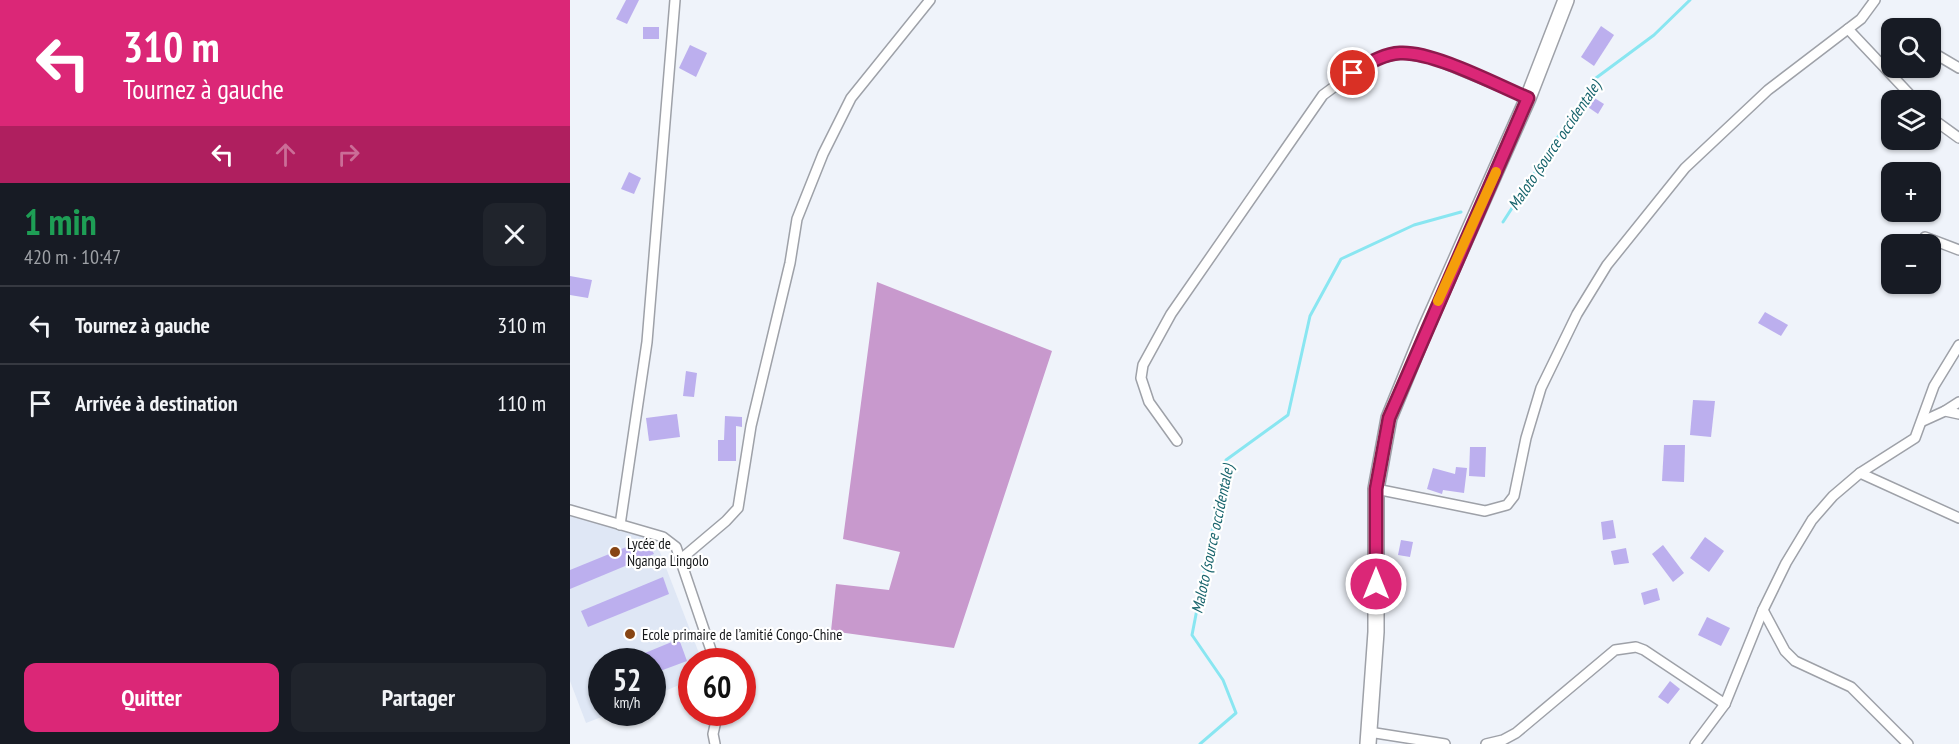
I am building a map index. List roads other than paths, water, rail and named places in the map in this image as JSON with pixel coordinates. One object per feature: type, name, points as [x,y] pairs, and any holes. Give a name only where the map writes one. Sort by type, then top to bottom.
[{"type":"main road","points":[[1369,738],[1376,632],[1376,489],[1389,418],[1528,98],[1566,0]]},
{"type":"street","points":[[620,525],[647,342],[675,0]]},
{"type":"street","points":[[681,559],[738,508],[751,426],[790,263],[796,219],[823,154],[851,98],[930,0]]},
{"type":"street","points":[[1376,489],[1485,511],[1507,506],[1514,496],[1526,438],[1540,388],[1577,314],[1607,265],[1685,168],[1768,90],[1861,19],[1875,0]]},
{"type":"street","points":[[1848,29],[1906,90]]},
{"type":"street","points":[[1177,441],[1149,402],[1141,378],[1143,365],[1172,314],[1323,95],[1368,62],[1400,53],[1431,58],[1528,98]]},
{"type":"street","points":[[1941,57],[1959,68]]},
{"type":"street","points":[[1941,125],[1959,138]]},
{"type":"street","points":[[1941,243],[1959,250]]},
{"type":"street","points":[[1695,744],[1725,704],[1763,610],[1786,563],[1812,520],[1833,496],[1860,473],[1915,438],[1934,386],[1959,345]]},
{"type":"street","points":[[1923,421],[1959,402]]},
{"type":"street","points":[[1945,411],[1959,414]]},
{"type":"street","points":[[1860,473],[1959,518]]},
{"type":"street","points":[[570,510],[663,537],[676,547],[710,648]]},
{"type":"street","points":[[1763,610],[1777,640],[1790,656],[1821,675],[1851,687],[1908,744]]},
{"type":"street","points":[[1486,744],[1503,740],[1516,733],[1615,650],[1625,647],[1644,650],[1725,704]]},
{"type":"street","points":[[715,726],[713,734],[715,744]]},
{"type":"street","points":[[1369,738],[1445,744]]},
{"type":"waterway","name":"Maloto (source occidentale)","points":[[1503,222],[1596,78],[1654,35],[1690,0]]},
{"type":"waterway","name":"Maloto (source occidentale)","points":[[1200,744],[1236,713],[1223,680],[1192,635],[1226,460],[1288,415],[1310,316],[1341,259],[1414,225],[1461,212]]},
{"type":"place","name":"Lycée de Nganga Lingolo","points":[[615,552]]},
{"type":"place","name":"Ecole primaire de l’amitié Congo-Chine","points":[[630,634]]}]
